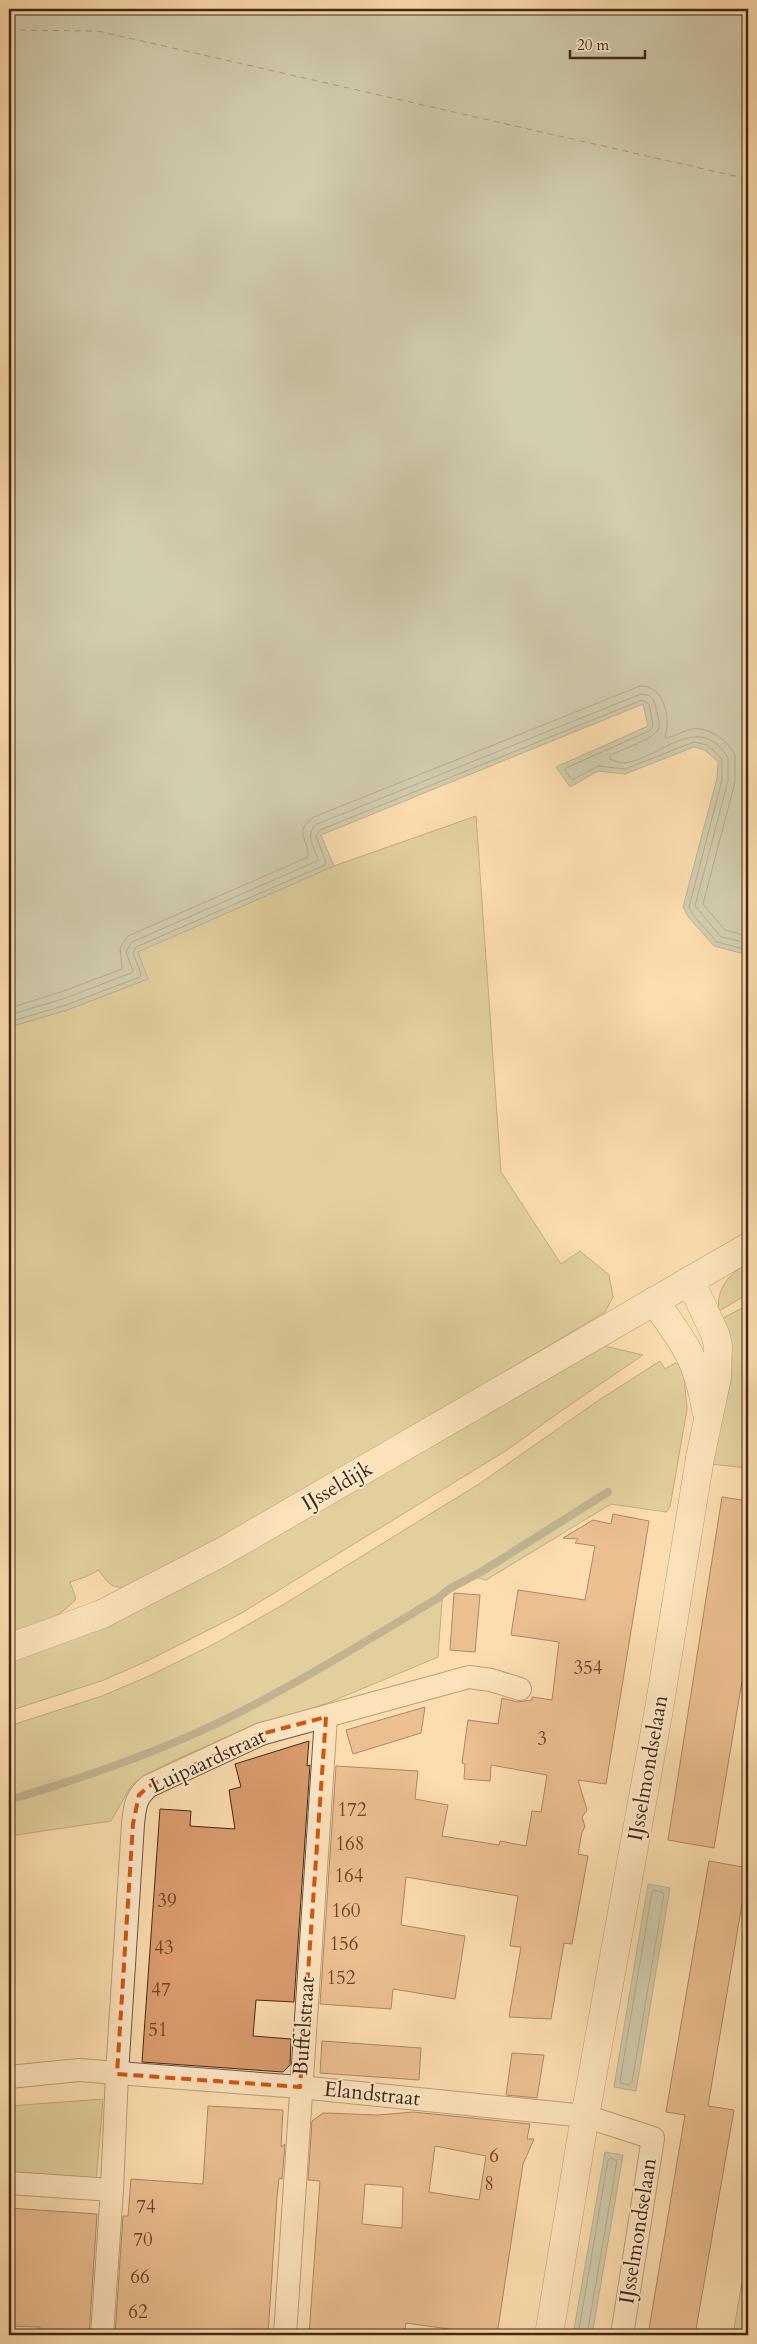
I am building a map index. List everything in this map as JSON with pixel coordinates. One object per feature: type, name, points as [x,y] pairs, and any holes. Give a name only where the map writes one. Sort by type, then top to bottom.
[{"type":"street","name":"IJsseldijk","points":[[9,1648],[59,1631],[140,1596],[230,1548],[748,1247]]},
{"type":"street","name":"IJsselmondselaan","points":[[549,2335],[585,2116],[659,1709],[707,1418],[717,1377],[718,1345],[712,1322],[690,1280]]},
{"type":"street","name":"IJsselmondselaan","points":[[654,1301],[682,1339],[694,1361],[702,1382],[707,1418]]},
{"type":"street","name":"Luipaardstraat","points":[[102,2335],[112,2190],[116,2074],[134,1808],[139,1795],[149,1786],[261,1734],[469,1677],[491,1680],[520,1689]]},
{"type":"street","name":"Buffelstraat","points":[[284,2335],[326,1717]]},
{"type":"street","name":"Elandstraat","points":[[9,2077],[79,2070],[300,2087],[585,2116]]},
{"type":"street","name":"IJsselmondselaan","points":[[585,2116],[653,2138],[622,2335]]},
{"type":"street","points":[[9,2183],[112,2190]]},
{"type":"highlighted area","points":[[326,1717],[300,2087],[117,2074],[133,1824],[139,1795],[149,1786],[261,1734]]},
{"type":"shaded area","points":[[476,816],[501,1172],[561,1264],[580,1251],[609,1275],[613,1297],[605,1312],[310,1486],[131,1587],[112,1585],[99,1570],[70,1582],[76,1599],[68,1606],[53,1617],[37,1625],[9,1635],[9,1027],[67,1010],[148,979],[137,952],[334,866]]},
{"type":"shaded area","points":[[748,1263],[748,1294],[719,1311],[720,1295],[725,1282]]},
{"type":"shaded area","points":[[748,1305],[748,1468],[710,1464],[731,1381],[732,1358],[721,1319]]},
{"type":"shaded area","points":[[604,1346],[643,1355],[507,1450],[240,1614],[147,1661],[104,1680],[9,1711],[9,1660]]},
{"type":"shaded area","points":[[660,1361],[665,1369],[675,1363],[679,1365],[684,1377],[687,1409],[670,1507],[666,1512],[611,1504],[486,1580],[471,1576],[446,1589],[442,1601],[438,1657],[328,1703],[249,1728],[145,1775],[131,1786],[111,1821],[9,1836],[9,1726],[102,1696],[149,1676],[214,1644],[286,1603],[479,1484],[596,1402]]},
{"type":"shaded area","points":[[103,2099],[96,2181],[9,2176],[9,2106]]},
{"type":"shaded area","points":[[748,2247],[748,2335],[733,2335]]},
{"type":"water","points":[[9,9],[748,9],[748,955],[714,946],[689,918],[683,907],[717,778],[718,762],[705,750],[694,747],[625,774],[598,771],[570,787],[556,767],[648,726],[643,704],[321,835],[334,866],[138,952],[148,979],[67,1010],[9,1027]]},
{"type":"water","points":[[648,1884],[670,1888],[636,2091],[614,2087]]},
{"type":"water","points":[[605,2152],[623,2155],[592,2335],[573,2335]]},
{"type":"building","points":[[722,1497],[748,1501],[748,1659],[744,1681],[742,1681],[714,1848],[668,1840]]},
{"type":"building","points":[[613,1514],[649,1521],[606,1784],[578,1780],[587,1810],[582,1817],[585,1827],[582,1832],[578,1854],[588,1856],[572,1944],[564,1943],[551,2019],[509,2017],[521,1947],[510,1946],[518,1896],[406,1877],[401,1925],[465,1936],[455,1999],[393,1989],[391,2009],[320,2004],[336,1766],[418,1771],[415,1799],[448,1805],[442,1836],[499,1845],[500,1841],[526,1846],[532,1811],[541,1812],[547,1775],[491,1765],[490,1781],[464,1779],[465,1764],[462,1763],[468,1720],[498,1724],[502,1698],[517,1702],[532,1700],[532,1697],[552,1700],[559,1642],[511,1635],[518,1590],[585,1600],[595,1546],[575,1543],[578,1539],[563,1538],[593,1520],[611,1524]]},
{"type":"building","points":[[454,1593],[480,1595],[475,1652],[450,1650]]},
{"type":"building","points":[[425,1707],[421,1733],[353,1754],[346,1730]]},
{"type":"building","points":[[309,1741],[307,1766],[310,1765],[294,2002],[256,2000],[253,2036],[291,2039],[290,2065],[283,2072],[142,2062],[160,1809],[191,1811],[190,1826],[235,1829],[229,1790],[241,1787],[235,1764]]},
{"type":"building","points":[[709,1861],[748,1868],[708,2106],[734,2110],[695,2335],[648,2335],[685,2115],[666,2112]]},
{"type":"building","points":[[322,2041],[421,2048],[419,2080],[320,2073]]},
{"type":"building","points":[[512,2053],[544,2055],[537,2098],[506,2095]]},
{"type":"building","points":[[208,2106],[283,2110],[281,2147],[285,2144],[282,2179],[279,2178],[277,2197],[268,2335],[115,2335],[123,2216],[128,2216],[131,2179],[203,2184]]},
{"type":"building","points":[[413,2112],[530,2124],[527,2139],[534,2139],[523,2164],[497,2335],[455,2335],[456,2330],[406,2323],[404,2335],[309,2335],[320,2181],[308,2180],[312,2121],[323,2113],[378,2115]],"holes":[[[435,2146],[486,2156],[479,2200],[429,2192]],[[365,2184],[403,2187],[402,2228],[362,2224]]]},
{"type":"building","points":[[9,2208],[97,2214],[89,2335],[39,2335],[40,2327],[9,2326]]},
{"type":"waterway","points":[[9,1800],[92,1774],[147,1754],[226,1719],[307,1676],[386,1630],[438,1598],[449,1589],[481,1572],[608,1492]]},
{"type":"ferry route","points":[[9,30],[98,31],[748,179]]}]
